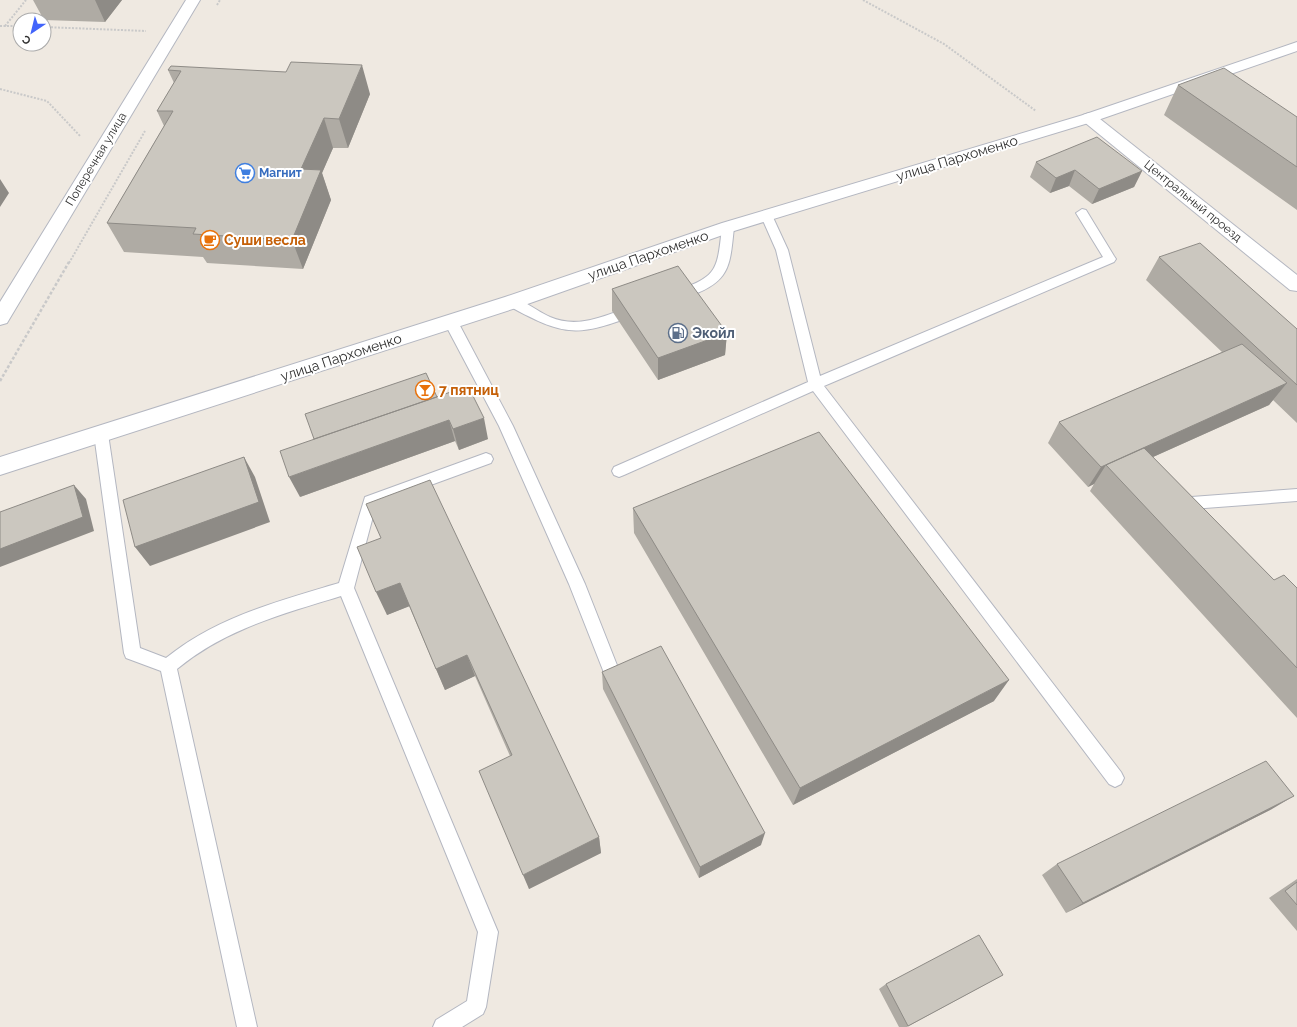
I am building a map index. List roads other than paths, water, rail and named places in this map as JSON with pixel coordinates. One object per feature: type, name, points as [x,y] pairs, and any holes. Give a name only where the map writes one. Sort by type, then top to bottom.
[{"type":"street","name":"Поперечная улица","points":[[0,318],[193,0]]},
{"type":"street","name":"улица Пархоменко","points":[[0,466],[512,302],[728,227],[1089,118],[1297,46]]},
{"type":"street","name":"Центральный проезд","points":[[1089,118],[1297,285]]},
{"type":"lane","points":[[619,471],[815,384],[1110,259],[1082,213]]},
{"type":"lane","points":[[767,216],[782,250],[815,384],[1115,778]]},
{"type":"lane","points":[[662,301],[705,286],[716,278],[722,267],[728,227]]},
{"type":"lane","points":[[512,302],[554,324],[574,327],[597,324],[647,306]]},
{"type":"lane","points":[[451,322],[506,426],[577,584],[616,683]]},
{"type":"lane","points":[[101,434],[132,653],[168,666]]},
{"type":"lane","points":[[443,1027],[476,1007],[488,932],[346,588],[370,501],[486,459]]},
{"type":"lane","points":[[1174,504],[1297,495]]},
{"type":"lane","points":[[168,666],[188,649],[254,616],[346,588]]},
{"type":"lane","points":[[168,666],[247,1027]]},
{"type":"place","name":"Магнит","points":[[245,173]]},
{"type":"place","name":"Суши весла","points":[[210,240]]},
{"type":"place","name":"Экойл","points":[[678,333]]},
{"type":"place","name":"7 пятниц","points":[[425,390]]}]
